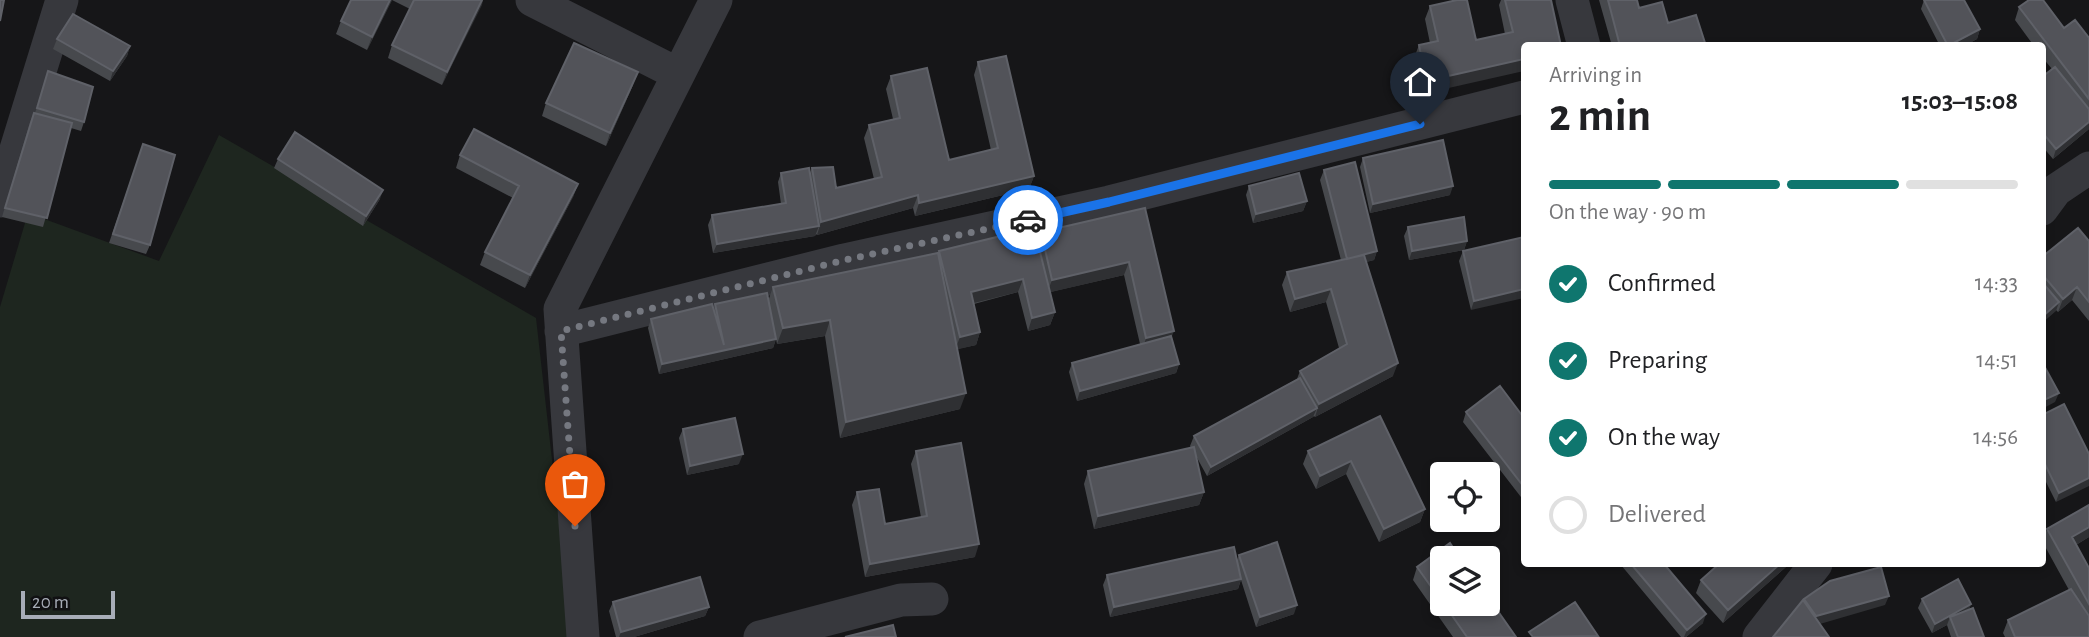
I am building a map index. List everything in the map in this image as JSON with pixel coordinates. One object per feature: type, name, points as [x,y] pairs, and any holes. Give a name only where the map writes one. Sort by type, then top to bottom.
[{"type":"street","points":[[0,201],[11,132],[62,0]]},
{"type":"street","points":[[532,0],[678,74]]},
{"type":"street","points":[[583,637],[560,309],[716,0]]},
{"type":"street","points":[[1572,0],[1583,42]]},
{"type":"street","points":[[561,331],[845,260],[1109,202],[1521,98]]},
{"type":"street","points":[[2046,204],[2056,190],[2089,167]]},
{"type":"street","points":[[1759,637],[1814,567]]},
{"type":"street","points":[[760,637],[901,600],[932,599]]},
{"type":"shaded area","points":[[219,135],[536,318],[572,637],[0,637],[0,307],[28,213],[159,261]]},
{"type":"building","points":[[0,0],[4,0],[0,21]]},
{"type":"building","points":[[351,0],[390,0],[372,37],[341,21]]},
{"type":"building","points":[[414,0],[482,0],[447,72],[392,45]]},
{"type":"building","points":[[1467,0],[1476,40],[1513,32],[1505,0],[1551,0],[1560,42],[1521,42],[1521,60],[1426,81],[1419,45],[1438,41],[1430,6]]},
{"type":"building","points":[[1608,0],[1637,0],[1639,8],[1662,2],[1668,23],[1696,15],[1705,42],[1619,42]]},
{"type":"building","points":[[1924,0],[1964,0],[1980,29],[1956,42],[1946,42]]},
{"type":"building","points":[[2029,0],[2043,0],[2064,28],[2075,20],[2089,38],[2089,99],[2046,42],[2019,7]]},
{"type":"building","points":[[73,14],[130,46],[113,71],[57,39]]},
{"type":"building","points":[[574,43],[638,72],[610,133],[546,103]]},
{"type":"building","points":[[1006,56],[1034,176],[919,203],[918,195],[821,222],[812,168],[833,167],[836,188],[882,177],[869,125],[900,118],[891,76],[927,68],[949,160],[998,148],[978,62]]},
{"type":"building","points":[[2055,67],[2089,109],[2089,122],[2056,149],[2046,137],[2046,74]]},
{"type":"building","points":[[48,71],[93,87],[84,122],[37,108]]},
{"type":"building","points":[[34,113],[72,123],[47,218],[5,208]]},
{"type":"building","points":[[474,129],[578,184],[530,275],[485,252],[519,186],[460,155]]},
{"type":"building","points":[[295,132],[383,190],[366,216],[278,159]]},
{"type":"building","points":[[1443,140],[1453,186],[1373,204],[1363,158]]},
{"type":"building","points":[[143,144],[175,155],[150,245],[113,234]]},
{"type":"building","points":[[1355,162],[1377,251],[1347,259],[1324,170]]},
{"type":"building","points":[[809,168],[819,226],[717,244],[712,215],[786,203],[781,173]]},
{"type":"building","points":[[1299,173],[1307,201],[1256,214],[1249,186]]},
{"type":"building","points":[[1145,208],[1174,331],[1146,338],[1129,262],[1052,280],[1041,232]]},
{"type":"building","points":[[1464,217],[1467,241],[1412,251],[1408,227]]},
{"type":"building","points":[[1034,228],[1055,312],[1032,318],[1023,279],[971,292],[980,332],[960,337],[939,251]]},
{"type":"building","points":[[2078,228],[2089,241],[2089,302],[2077,287],[2063,299],[2046,279],[2046,254]]},
{"type":"building","points":[[1521,238],[1521,290],[1474,301],[1463,251]]},
{"type":"building","points":[[938,253],[966,393],[846,422],[830,320],[783,328],[773,287]]},
{"type":"building","points":[[1364,255],[1398,363],[1319,404],[1300,371],[1347,344],[1331,289],[1295,299],[1287,272]]},
{"type":"building","points":[[2046,287],[2059,302],[2046,313]]},
{"type":"building","points":[[767,293],[776,339],[662,364],[651,319],[712,304],[724,345],[715,304]]},
{"type":"building","points":[[1171,336],[1179,364],[1080,391],[1072,363]]},
{"type":"building","points":[[2046,369],[2059,393],[2046,399]]},
{"type":"building","points":[[1300,378],[1317,408],[1211,467],[1194,436]]},
{"type":"building","points":[[1500,386],[1521,414],[1521,483],[1466,412]]},
{"type":"building","points":[[2064,404],[2089,454],[2089,478],[2059,493],[2046,466],[2046,413]]},
{"type":"building","points":[[1380,416],[1425,509],[1384,529],[1351,461],[1320,476],[1308,451]]},
{"type":"building","points":[[735,418],[743,454],[690,466],[683,429]]},
{"type":"building","points":[[961,443],[979,544],[870,564],[857,492],[879,489],[885,524],[927,516],[916,451]]},
{"type":"building","points":[[1194,447],[1204,492],[1098,516],[1088,471]]},
{"type":"building","points":[[2089,505],[2089,527],[2072,537],[2089,568],[2089,604],[2047,529]]},
{"type":"building","points":[[1277,542],[1297,605],[1260,617],[1239,555]]},
{"type":"building","points":[[1234,547],[1241,579],[1114,607],[1107,575]]},
{"type":"building","points":[[1430,558],[1430,585],[1417,567]]},
{"type":"building","points":[[1634,567],[1667,567],[1706,614],[1687,630]]},
{"type":"building","points":[[1716,567],[1777,567],[1728,610],[1701,580]]},
{"type":"building","points":[[1881,567],[1889,596],[1816,616],[1804,599],[1830,581]]},
{"type":"building","points":[[700,577],[709,607],[621,632],[613,602]]},
{"type":"building","points":[[1958,579],[1971,604],[1935,624],[1922,599]]},
{"type":"building","points":[[2071,589],[2089,616],[2089,637],[2015,637],[2008,620]]},
{"type":"building","points":[[1803,600],[1829,637],[1773,637]]},
{"type":"building","points":[[1575,602],[1598,636],[1533,637],[1529,632]]},
{"type":"building","points":[[1973,608],[1984,637],[1958,637],[1950,617]]},
{"type":"building","points":[[1500,614],[1516,637],[1467,637],[1452,616]]},
{"type":"building","points":[[893,625],[896,637],[845,637]]},
{"type":"way so far","points":[[575,526],[561,331],[845,260],[1028,220]]},
{"type":"route","points":[[1028,220],[1420,124]]}]
